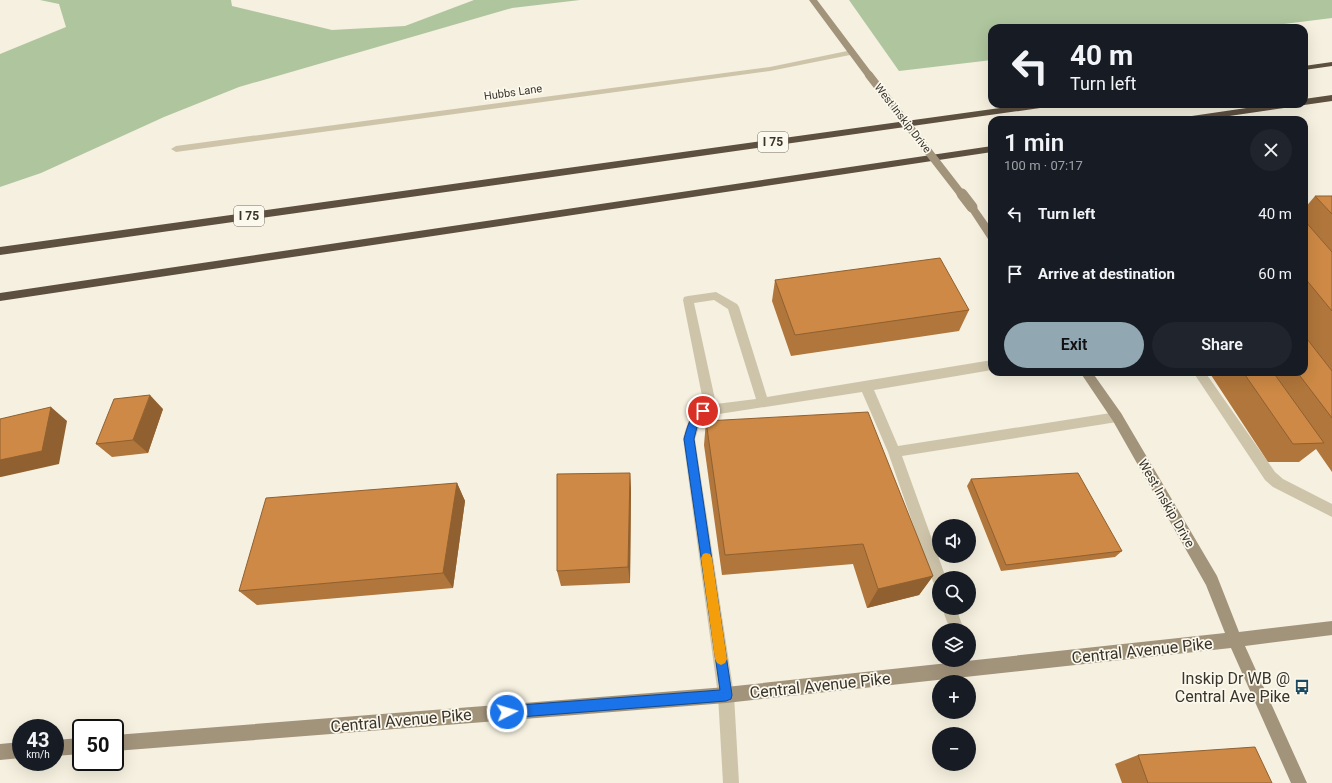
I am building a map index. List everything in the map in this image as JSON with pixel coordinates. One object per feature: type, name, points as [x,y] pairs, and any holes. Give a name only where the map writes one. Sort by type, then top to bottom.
[{"type":"highway","points":[[1308,67],[1332,64]]},
{"type":"highway","points":[[1308,101],[1332,98]]},
{"type":"highway","name":"I 75","points":[[0,251],[1019,108]]},
{"type":"highway","points":[[1211,116],[1265,108]]},
{"type":"highway","points":[[0,297],[988,150]]},
{"type":"main road","name":"West Inskip Drive","points":[[813,0],[869,75],[972,207],[988,231]]},
{"type":"main road","name":"West Inskip Drive","points":[[1089,376],[1117,417],[1212,582],[1235,640],[1299,783]]},
{"type":"main road","name":"Central Avenue Pike","points":[[976,663],[1235,640],[1332,628]]},
{"type":"main road","name":"Central Avenue Pike","points":[[124,742],[726,695],[945,667]]},
{"type":"main road","points":[[0,752],[12,751]]},
{"type":"street","name":"Hubbs Lane","points":[[176,149],[770,69],[852,52]]},
{"type":"street","points":[[711,410],[688,300],[716,296],[733,307],[763,403]]},
{"type":"street","points":[[731,783],[726,695],[689,439],[692,427],[697,418],[703,411],[763,403],[988,366]]},
{"type":"street","points":[[1202,376],[1270,476],[1278,483],[1332,511]]},
{"type":"street","points":[[866,386],[894,452],[936,571]]},
{"type":"street","points":[[894,452],[1117,417]]},
{"type":"green space","points":[[40,0],[231,0],[232,6],[332,30],[405,26],[474,0],[580,0],[512,8],[239,87],[164,117],[41,173],[0,187],[0,54],[66,27],[59,4]]},
{"type":"green space","points":[[849,0],[1332,0],[1332,18],[1283,24],[988,24],[988,60],[899,71]]},
{"type":"building","points":[[1315,196],[1332,196],[1332,214]]},
{"type":"building","points":[[1308,225],[1332,252],[1332,311],[1308,282]]},
{"type":"building","points":[[940,258],[969,310],[795,335],[775,280]]},
{"type":"building","points":[[1308,340],[1332,371],[1332,418],[1300,376],[1308,376]]},
{"type":"building","points":[[1246,376],[1276,376],[1324,443],[1293,444]]},
{"type":"building","points":[[150,395],[133,440],[96,444],[114,399]]},
{"type":"building","points":[[51,407],[42,451],[0,460],[0,419]]},
{"type":"building","points":[[868,412],[932,576],[878,589],[863,544],[725,555],[706,421]]},
{"type":"building","points":[[630,473],[628,567],[557,571],[557,474]]},
{"type":"building","points":[[1078,473],[1122,551],[1006,565],[971,479]]},
{"type":"building","points":[[457,483],[443,573],[239,591],[266,498]]},
{"type":"building","points":[[1255,747],[1272,783],[1148,783],[1138,755]]},
{"type":"slow traffic","points":[[706,558],[721,659]]},
{"type":"place","name":"Inskip Dr WB @ Central Ave Pike","points":[[1302,687]]},
{"type":"route","points":[[507,712],[726,695],[689,439],[692,427],[703,411]]}]
